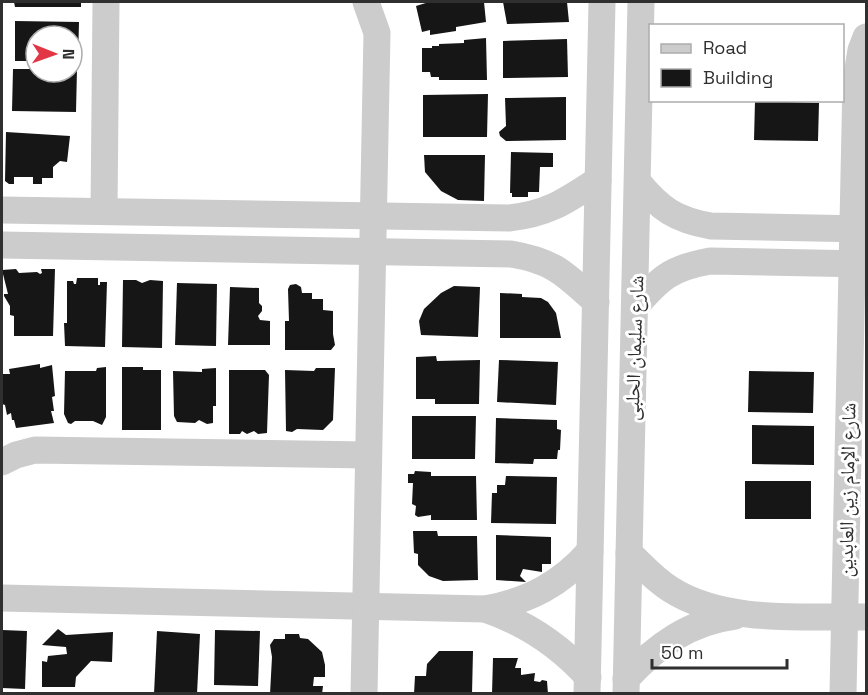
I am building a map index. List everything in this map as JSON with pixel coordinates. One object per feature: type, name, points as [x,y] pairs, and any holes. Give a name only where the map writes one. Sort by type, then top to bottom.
[{"type":"street","points":[[104,211],[106,2]]},
{"type":"street","points":[[364,693],[377,33],[366,2]]},
{"type":"street","name":"شارع سليمان الحلبى","points":[[587,685],[602,2]]},
{"type":"street","name":"شارع سليمان الحلبى","points":[[626,686],[641,2]]},
{"type":"street","name":"شارع الإمام زين العابدين","points":[[843,693],[856,617],[860,229],[856,81],[861,50],[867,37]]},
{"type":"street","points":[[601,46],[640,47]]},
{"type":"street","points":[[2,210],[509,218],[532,215],[554,208],[598,180]]},
{"type":"street","points":[[638,182],[652,200],[670,213],[690,222],[711,226],[860,229]]},
{"type":"street","points":[[2,245],[511,254],[534,258],[556,267],[596,302]]},
{"type":"street","points":[[635,307],[666,276],[687,265],[710,261],[859,263]]},
{"type":"street","points":[[593,423],[632,424]]},
{"type":"street","points":[[2,462],[35,450],[368,455]]},
{"type":"street","points":[[2,598],[485,609],[525,599],[543,591],[576,566],[590,551]]},
{"type":"street","points":[[629,553],[669,589],[718,610],[745,614],[856,617]]},
{"type":"street","points":[[485,609],[514,620],[542,635],[566,655],[587,685]]},
{"type":"street","points":[[626,686],[645,658],[691,627],[717,618],[745,614]]},
{"type":"building","points":[[14,2],[81,2],[81,7],[15,7]]},
{"type":"building","points":[[429,2],[484,2],[486,22],[456,27],[456,31],[430,35],[430,30],[422,32],[416,6]]},
{"type":"building","points":[[503,2],[567,2],[569,22],[507,24]]},
{"type":"building","points":[[15,21],[79,22],[79,24],[24,24],[24,61],[15,61]]},
{"type":"building","points":[[486,38],[487,80],[439,80],[439,77],[431,77],[430,72],[422,72],[422,48]]},
{"type":"building","points":[[567,39],[568,77],[503,78],[503,41]]},
{"type":"building","points":[[13,69],[24,69],[24,84],[77,84],[76,112],[12,111]]},
{"type":"building","points":[[488,94],[487,137],[423,137],[423,95]]},
{"type":"building","points":[[566,97],[566,140],[506,141],[500,136],[499,132],[506,126],[505,98]]},
{"type":"building","points":[[755,102],[819,103],[818,141],[754,140]]},
{"type":"building","points":[[6,132],[70,136],[67,162],[60,161],[53,167],[53,178],[42,178],[42,184],[33,184],[33,177],[14,177],[14,184],[9,184],[5,181]]},
{"type":"building","points":[[511,152],[553,153],[553,167],[540,167],[539,192],[528,192],[528,197],[512,197],[510,193]]},
{"type":"building","points":[[424,155],[485,155],[484,201],[458,200],[441,191],[425,172]]},
{"type":"building","points":[[16,269],[19,273],[37,272],[40,274],[41,269],[55,269],[53,336],[14,336],[14,316],[10,315],[10,306],[4,296],[8,294],[2,270]]},
{"type":"building","points":[[77,278],[98,278],[98,285],[100,282],[107,282],[105,347],[65,346],[67,281],[73,281],[76,284]]},
{"type":"building","points":[[123,280],[136,280],[142,283],[150,280],[163,281],[162,348],[122,347]]},
{"type":"building","points":[[177,283],[217,284],[216,346],[175,345]]},
{"type":"building","points":[[296,284],[301,287],[302,293],[312,293],[312,299],[323,299],[323,310],[333,311],[335,345],[331,350],[285,350],[285,321],[289,321],[288,289],[290,285]]},
{"type":"building","points":[[454,286],[480,287],[478,337],[421,335],[419,321],[424,309],[441,293]]},
{"type":"building","points":[[230,287],[259,288],[259,303],[262,311],[258,316],[260,320],[270,321],[270,345],[228,345]]},
{"type":"building","points":[[500,293],[522,294],[522,297],[541,298],[548,302],[556,313],[561,338],[500,338]]},
{"type":"building","points":[[436,356],[437,361],[480,360],[479,404],[435,404],[435,399],[416,399],[416,357]]},
{"type":"building","points":[[499,360],[558,362],[556,405],[497,402]]},
{"type":"building","points":[[40,364],[40,368],[52,365],[55,396],[52,397],[54,411],[51,411],[54,423],[16,428],[11,413],[7,415],[5,405],[2,404],[2,374],[10,374],[9,369]]},
{"type":"building","points":[[106,367],[106,417],[102,425],[93,421],[68,423],[64,414],[65,371],[96,371],[97,368]]},
{"type":"building","points":[[122,367],[161,370],[161,430],[122,430]]},
{"type":"building","points":[[216,368],[216,406],[213,406],[213,423],[207,424],[199,420],[195,423],[177,422],[174,416],[173,371],[202,372],[202,369]]},
{"type":"building","points":[[316,368],[335,368],[333,420],[323,430],[286,431],[285,370],[314,371]]},
{"type":"building","points":[[229,370],[265,370],[269,375],[267,433],[258,434],[254,431],[247,434],[242,431],[240,434],[229,434]]},
{"type":"building","points":[[749,371],[814,372],[813,413],[748,412]]},
{"type":"building","points":[[412,416],[476,416],[475,459],[412,459]]},
{"type":"building","points":[[496,418],[557,420],[557,429],[561,430],[557,459],[534,459],[533,464],[495,463]]},
{"type":"building","points":[[752,425],[814,426],[814,465],[752,464]]},
{"type":"building","points":[[415,471],[431,472],[431,476],[476,476],[477,520],[431,520],[431,515],[418,517],[415,515],[416,506],[412,504],[413,483],[408,483],[408,474],[414,474]]},
{"type":"building","points":[[506,476],[557,477],[556,524],[491,523],[492,493],[497,493],[497,485],[505,485]]},
{"type":"building","points":[[745,481],[811,481],[811,519],[745,519]]},
{"type":"building","points":[[413,531],[437,531],[438,536],[477,536],[478,580],[443,581],[429,576],[418,565],[418,554],[414,553]]},
{"type":"building","points":[[496,535],[551,537],[551,564],[542,564],[542,572],[523,569],[520,576],[526,582],[496,580]]},
{"type":"building","points":[[58,629],[66,635],[113,632],[112,662],[91,661],[76,677],[75,687],[42,687],[42,661],[47,662],[48,656],[67,654],[66,647],[42,645]]},
{"type":"building","points":[[2,630],[27,631],[25,689],[2,688]]},
{"type":"building","points":[[215,630],[260,631],[258,686],[214,685]]},
{"type":"building","points":[[157,631],[200,634],[197,694],[154,694]]},
{"type":"building","points":[[285,634],[299,634],[300,638],[308,639],[322,652],[325,677],[314,677],[313,686],[323,686],[322,694],[270,694],[272,657],[270,645],[274,639],[285,639]]},
{"type":"building","points":[[439,651],[473,651],[472,694],[414,694],[415,676],[426,676],[427,664]]},
{"type":"building","points":[[493,658],[518,658],[515,668],[521,668],[521,675],[535,673],[534,681],[547,681],[548,694],[492,694]]}]
